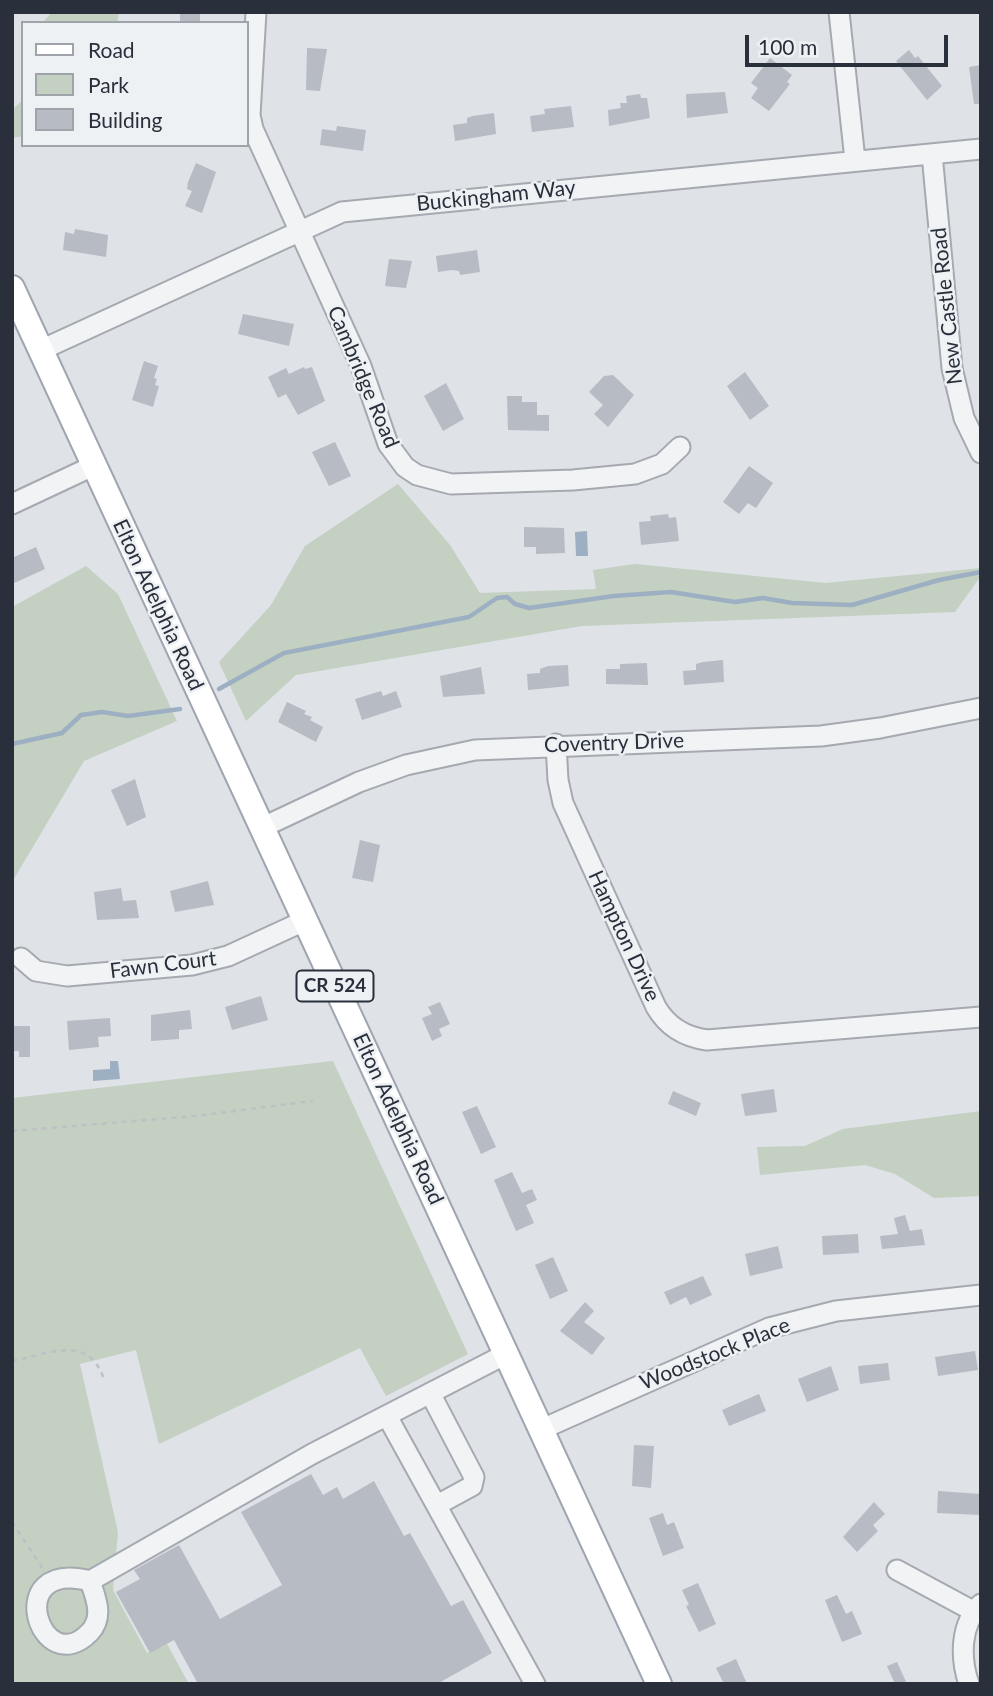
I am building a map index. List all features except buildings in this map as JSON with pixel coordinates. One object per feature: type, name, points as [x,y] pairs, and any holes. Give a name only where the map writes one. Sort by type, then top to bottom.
[{"type":"main road","name":"Elton Adelphia Road","points":[[12,288],[303,921],[387,1095],[659,1684]]},
{"type":"street","name":"Cambridge Road","points":[[256,12],[250,114],[253,129],[361,366],[388,444],[405,467],[417,475],[451,484],[585,479],[646,471],[662,464],[680,447]]},
{"type":"street","points":[[839,12],[855,160]]},
{"type":"street","name":"Buckingham Way","points":[[41,350],[299,230],[353,210],[981,149]]},
{"type":"street","name":"New Castle Road","points":[[932,154],[952,368],[964,418],[981,453]]},
{"type":"street","points":[[12,504],[93,466]]},
{"type":"street","name":"Coventry Drive","points":[[261,828],[359,782],[406,765],[475,750],[556,744],[821,736],[880,728],[981,708]]},
{"type":"street","name":"Hampton Drive","points":[[556,744],[558,780],[563,803],[656,1007],[668,1022],[681,1032],[707,1040],[981,1017]]},
{"type":"street","name":"Fawn Court","points":[[21,958],[36,971],[67,976],[192,965],[228,956],[303,921]]},
{"type":"street","name":"Woodstock Place","points":[[540,1430],[733,1341],[769,1328],[836,1311],[981,1295]]},
{"type":"street","points":[[90,1581],[98,1614],[93,1629],[83,1639],[71,1643],[47,1639],[33,1622],[33,1600],[40,1588],[49,1581],[62,1577],[90,1581],[312,1454],[506,1354]]},
{"type":"street","points":[[430,1393],[474,1478],[472,1486],[437,1505]]},
{"type":"street","points":[[387,1416],[535,1684]]},
{"type":"street","points":[[897,1570],[977,1608],[966,1627],[963,1648],[969,1684]]},
{"type":"path","points":[[12,1130],[195,1116],[313,1101]]},
{"type":"path","points":[[12,1362],[77,1348],[90,1354],[98,1363],[104,1378]]},
{"type":"path","points":[[12,1522],[49,1581]]},
{"type":"green space","points":[[52,12],[119,12],[117,21],[44,21]]},
{"type":"green space","points":[[21,102],[21,136],[12,138],[12,110]]},
{"type":"green space","points":[[398,484],[450,545],[480,593],[596,589],[593,570],[635,564],[825,583],[981,568],[981,576],[955,612],[582,626],[296,675],[246,721],[219,662],[271,605],[305,546]]},
{"type":"green space","points":[[86,566],[118,594],[177,721],[84,761],[12,882],[12,607]]},
{"type":"green space","points":[[333,1061],[468,1354],[386,1396],[360,1348],[159,1444],[136,1350],[80,1364],[118,1532],[113,1590],[147,1653],[167,1644],[189,1684],[12,1684],[12,1098]]},
{"type":"green space","points":[[981,1111],[981,1196],[934,1198],[895,1174],[865,1165],[760,1175],[757,1147],[805,1146],[843,1129]]},
{"type":"water","points":[[587,531],[588,556],[576,556],[575,532]]},
{"type":"water","points":[[110,1061],[118,1061],[120,1079],[93,1081],[93,1070],[110,1069]]},
{"type":"waterway","points":[[219,689],[284,653],[469,617],[497,598],[507,597],[515,604],[529,608],[614,596],[671,592],[735,602],[763,598],[792,603],[852,605],[939,580],[981,572]]},
{"type":"waterway","points":[[12,744],[62,733],[81,715],[102,712],[128,716],[180,709]]}]
